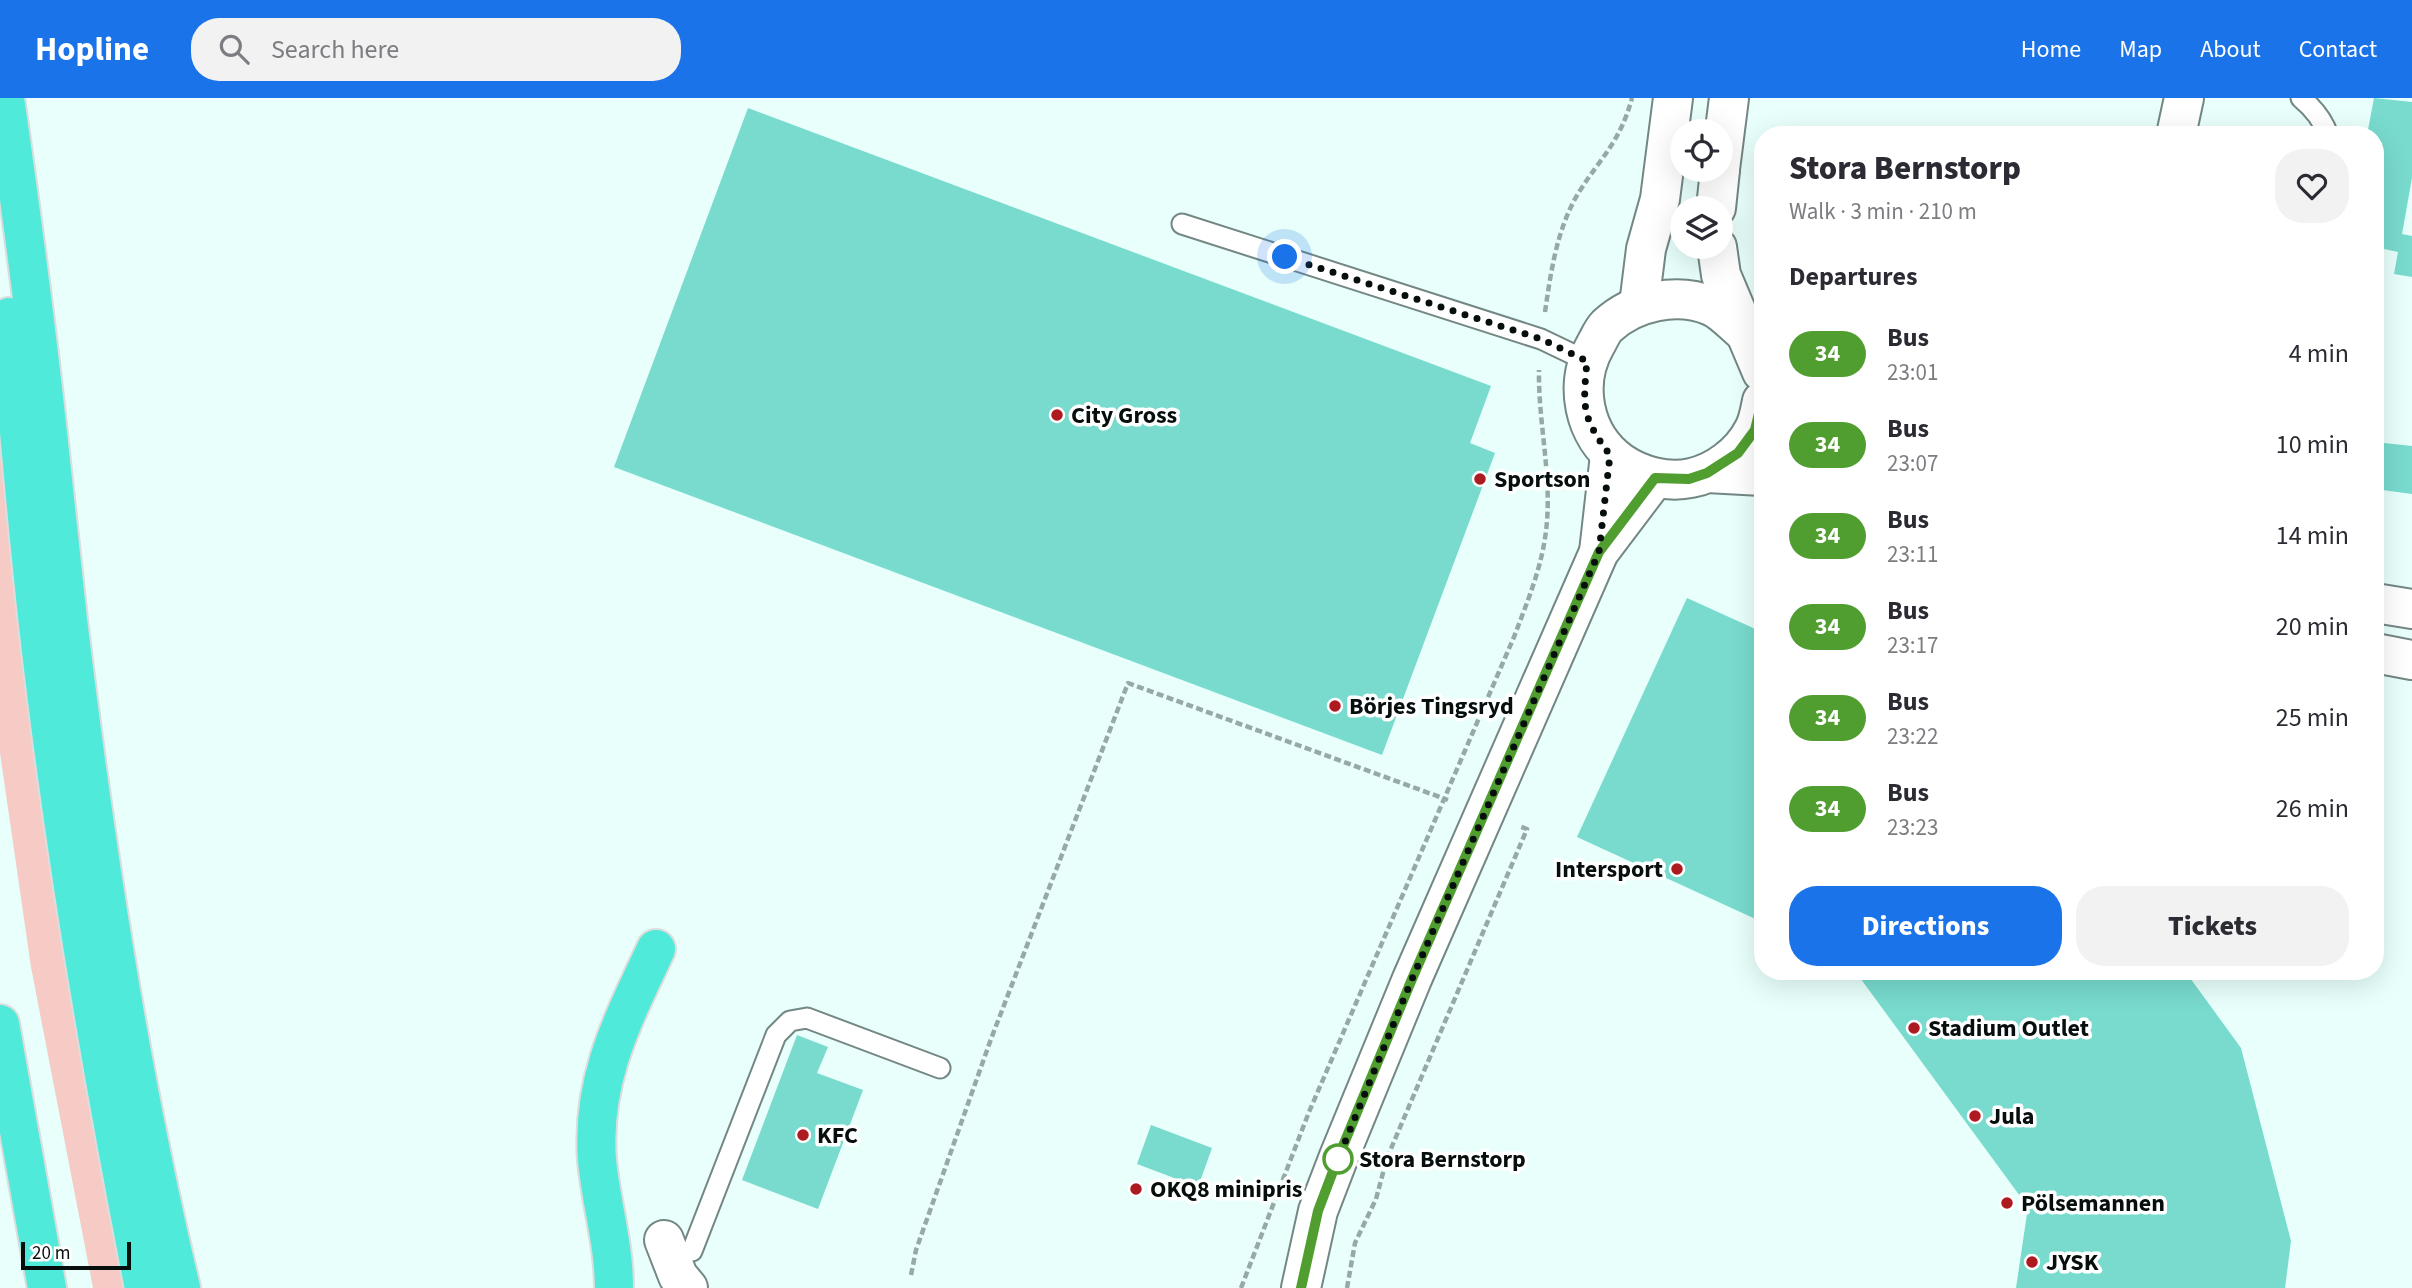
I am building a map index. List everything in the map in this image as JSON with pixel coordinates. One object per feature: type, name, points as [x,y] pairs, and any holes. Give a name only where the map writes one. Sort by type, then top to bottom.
[{"type":"highway","points":[[5,98],[42,378],[68,621],[100,853],[129,1036],[159,1195],[181,1288]]},
{"type":"highway","points":[[0,152],[3,230],[19,440],[39,635],[63,821],[93,1013],[144,1288]]},
{"type":"highway","points":[[614,1288],[612,1246],[597,1162],[598,1102],[610,1051],[656,950]]},
{"type":"highway","points":[[0,1024],[47,1288]]},
{"type":"highway","points":[[32,1213],[36,1288]]},
{"type":"street","points":[[1639,305],[1647,249],[1660,199],[1673,98]]},
{"type":"street","points":[[1726,119],[1729,98]]},
{"type":"street","points":[[2178,126],[2184,98]]},
{"type":"street","points":[[1719,259],[1721,275],[1754,354]]},
{"type":"street","points":[[1744,332],[1712,307],[1678,298],[1639,305],[1606,327],[1587,361],[1583,403],[1593,432],[1610,455],[1630,470],[1655,478],[1689,479],[1707,473],[1738,453],[1754,431]]},
{"type":"street","points":[[1599,552],[1610,455]]},
{"type":"street","points":[[1707,473],[1754,476]]},
{"type":"street","points":[[1301,1288],[1318,1211],[1412,979],[1599,552],[1655,478]]},
{"type":"street","points":[[2384,604],[2412,609]]},
{"type":"street","points":[[2384,655],[2412,660]]},
{"type":"lane","points":[[2301,98],[2325,126]]},
{"type":"lane","points":[[1182,223],[1541,339],[1587,361]]},
{"type":"lane","points":[[681,1260],[776,1035],[790,1021],[807,1018],[940,1068]]},
{"type":"path","points":[[1242,1288],[1309,1112],[1514,637],[1537,572],[1545,538],[1548,490],[1539,400],[1541,339],[1550,276],[1566,218],[1578,193],[1615,142],[1632,98]]},
{"type":"path","points":[[912,1275],[916,1250],[991,1039],[1128,683],[1444,799]]},
{"type":"path","points":[[1347,1288],[1355,1243],[1376,1199],[1387,1158],[1527,829]]},
{"type":"shaded area","points":[[0,369],[131,1288],[93,1288],[31,967],[0,753]]},
{"type":"building","points":[[2374,98],[2412,102],[2412,178],[2402,234],[2412,236],[2412,277],[2394,274],[2398,252],[2384,249],[2384,126],[2369,126]]},
{"type":"building","name":"City Gross","points":[[748,108],[1491,386],[1470,443],[1495,453],[1382,755],[614,467]]},
{"type":"building","points":[[2384,443],[2412,446],[2412,494],[2384,490]]},
{"type":"building","points":[[1687,598],[1754,628],[1754,918],[1577,837]]},
{"type":"building","points":[[1862,980],[2192,980],[2241,1048],[2291,1241],[2285,1288],[2016,1288],[2028,1207]]},
{"type":"building","name":"KFC","points":[[797,1035],[828,1047],[817,1073],[863,1090],[818,1209],[742,1180]]},
{"type":"building","points":[[1151,1125],[1212,1148],[1198,1187],[1137,1164]]},
{"type":"bus line","name":"34","points":[[1301,1288],[1318,1211],[1338,1158],[1412,979],[1599,552],[1655,478],[1689,479],[1707,473],[1738,453],[1754,431]]},
{"type":"place","name":"City Gross","points":[[1057,415]]},
{"type":"place","name":"Sportson","points":[[1480,479]]},
{"type":"place","name":"Börjes Tingsryd","points":[[1335,706]]},
{"type":"place","name":"Intersport","points":[[1677,869]]},
{"type":"place","name":"Stadium Outlet","points":[[1914,1028]]},
{"type":"place","name":"Jula","points":[[1975,1116]]},
{"type":"place","name":"KFC","points":[[803,1135]]},
{"type":"place","name":"Stora Bernstorp","points":[[1338,1159]]},
{"type":"place","name":"OKQ8 minipris","points":[[1136,1189]]},
{"type":"place","name":"Pölsemannen","points":[[2007,1203]]},
{"type":"place","name":"JYSK","points":[[2032,1262]]},
{"type":"route","points":[[1285,257],[1541,339],[1587,361],[1583,403],[1593,432],[1610,455],[1599,552],[1412,979],[1338,1159]]}]
